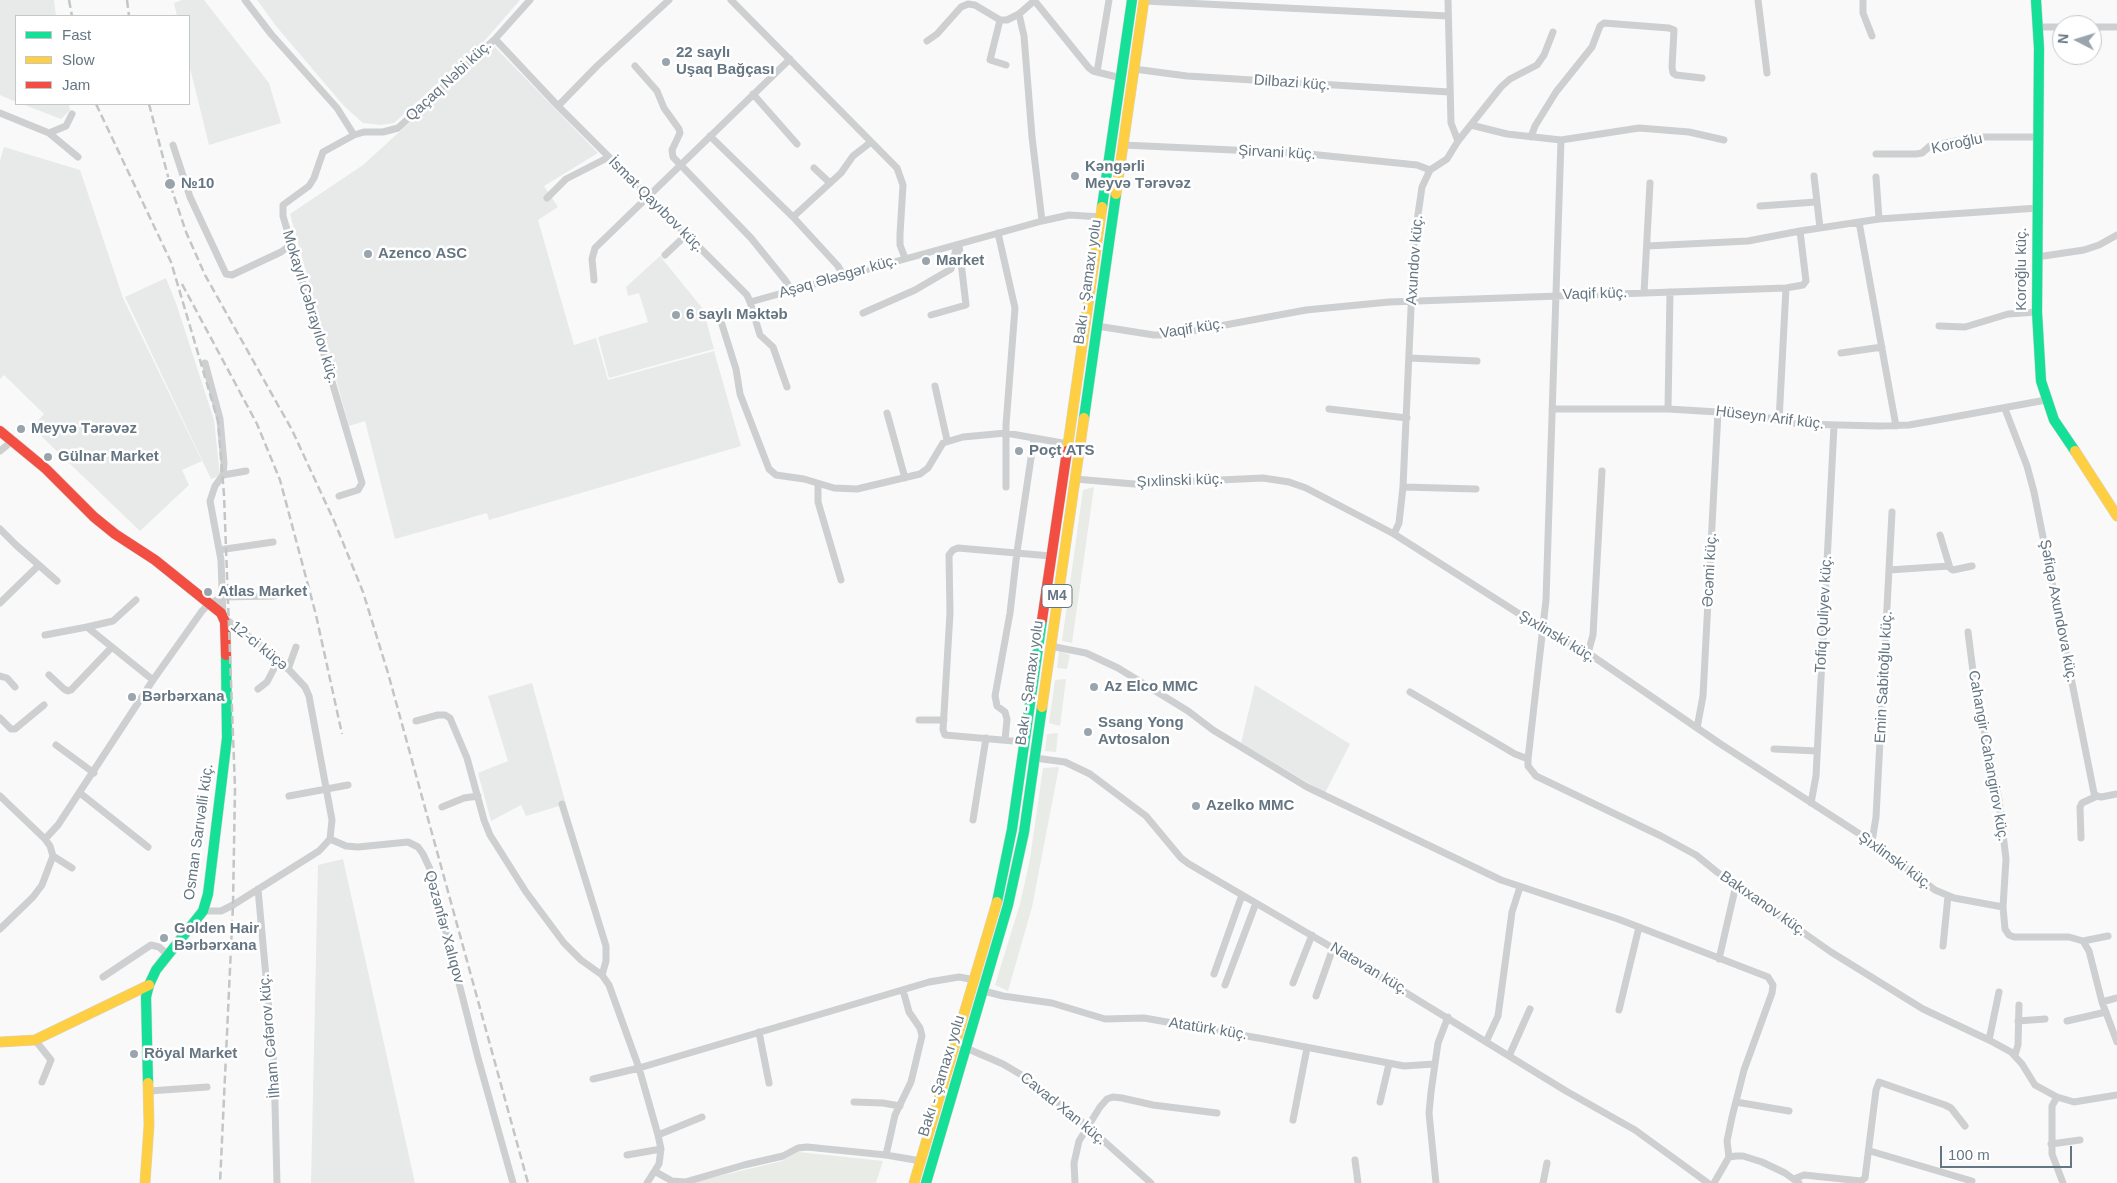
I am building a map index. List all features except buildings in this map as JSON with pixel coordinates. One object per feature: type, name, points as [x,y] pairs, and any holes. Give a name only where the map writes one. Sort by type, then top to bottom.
[{"type":"main road","name":"Bakı - Şamaxı yolu","points":[[914,1183],[975,980],[997,903],[1007,858],[1132,0]]},
{"type":"main road","name":"Koroğlu küç.","points":[[2036,0],[2039,137],[2037,257],[2039,367],[2046,400],[2063,437],[2117,516]]},
{"type":"main road","name":"Bakı - Şamaxı yolu","points":[[926,1183],[984,991],[1008,905],[1018,860],[1035,758],[1144,1]]},
{"type":"main road","points":[[0,431],[46,469],[94,517],[115,534],[155,560],[223,617]]},
{"type":"main road","name":"Osman Sarıvəlli küç.","points":[[145,1183],[149,1125],[146,1025],[149,985],[167,954],[203,911],[208,894],[227,738],[225,628],[223,617]]},
{"type":"main road","points":[[0,1042],[35,1040],[149,985]]},
{"type":"street","points":[[245,0],[271,34],[337,108],[354,135]]},
{"type":"street","name":"Qaçaq Nəbi küç.","points":[[354,135],[371,130],[383,132],[398,128],[495,40],[530,0]]},
{"type":"street","points":[[558,106],[597,66],[669,0]]},
{"type":"street","points":[[732,0],[897,168],[903,186],[900,245],[905,258]]},
{"type":"street","points":[[927,41],[938,34],[961,6],[975,5],[1000,20],[1007,20],[1019,14],[1034,0],[1089,68],[1120,78]]},
{"type":"street","points":[[1097,72],[1109,0]]},
{"type":"street","points":[[1448,0],[1451,123],[1458,141]]},
{"type":"street","points":[[1758,0],[1766,73]]},
{"type":"street","points":[[1862,0],[1863,14],[1872,36]]},
{"type":"street","points":[[1144,1],[1448,16]]},
{"type":"street","points":[[1019,14],[1024,36],[1032,136],[1042,221]]},
{"type":"street","points":[[1000,20],[990,60],[1006,65]]},
{"type":"street","points":[[1531,137],[1535,126],[1556,92],[1592,47],[1600,26],[1604,23],[1674,30],[1673,73],[1702,78]]},
{"type":"street","points":[[2038,27],[2052,27]]},
{"type":"street","points":[[2102,27],[2117,27]]},
{"type":"street","points":[[1430,170],[1447,159],[1458,141],[1497,92],[1510,79],[1537,65],[1544,55],[1553,32]]},
{"type":"street","name":"İsmət Qayıbov küç.","points":[[495,40],[647,197],[746,295],[760,335],[773,347],[787,387]]},
{"type":"street","points":[[594,280],[592,259],[596,248],[790,59]]},
{"type":"street","points":[[635,66],[657,91],[664,108],[679,129],[680,133],[672,154],[680,165],[751,238],[792,291]]},
{"type":"street","name":"Dilbazi küç.","points":[[1134,69],[1187,76],[1449,92]]},
{"type":"street","points":[[753,94],[797,144]]},
{"type":"street","points":[[0,113],[49,133],[78,157]]},
{"type":"street","points":[[49,133],[66,126],[72,114]]},
{"type":"street","points":[[1471,125],[1507,134],[1561,140],[1639,128],[1689,132],[1724,140]]},
{"type":"street","name":"Mokayıl Cəbrayılov küç.","points":[[339,496],[358,490],[362,483],[283,216],[283,205],[309,186],[314,178],[323,152],[354,135]]},
{"type":"street","points":[[710,136],[793,217],[838,266],[844,277]]},
{"type":"street","name":"Koroğlu","points":[[1876,154],[1922,153],[1930,146],[1977,137],[2039,137]]},
{"type":"street","points":[[1410,692],[1515,754],[1528,759],[1544,629],[1561,140]]},
{"type":"street","points":[[793,217],[841,174],[853,156],[871,142]]},
{"type":"street","name":"Şirvani küç.","points":[[1123,144],[1299,153],[1417,164],[1430,170]]},
{"type":"street","points":[[173,145],[190,197],[226,274],[232,274],[281,252],[292,244]]},
{"type":"street","points":[[547,198],[566,179],[609,157]]},
{"type":"street","points":[[814,168],[830,183]]},
{"type":"street","name":"Axundov küç.","points":[[1394,534],[1399,523],[1403,487],[1414,242],[1422,187],[1430,170]]},
{"type":"street","points":[[1814,176],[1820,228]]},
{"type":"street","points":[[1876,176],[1879,219]]},
{"type":"street","points":[[1644,293],[1650,183]]},
{"type":"street","points":[[1760,206],[1816,202]]},
{"type":"street","points":[[1647,246],[1748,241],[1879,219],[2038,208]]},
{"type":"street","name":"Aşəq Ələsgər küç.","points":[[750,302],[1042,221],[1069,215],[1100,217]]},
{"type":"street","points":[[1859,222],[1896,426]]},
{"type":"street","name":"Vaqif küç.","points":[[1097,326],[1154,335],[1171,335],[1306,310],[1412,301],[1786,288],[1803,285],[1806,281],[1800,232]]},
{"type":"street","points":[[998,233],[1015,308],[1006,433],[1006,487]]},
{"type":"street","points":[[665,255],[686,235]]},
{"type":"street","points":[[2037,257],[2084,250],[2100,245],[2117,235]]},
{"type":"street","points":[[863,313],[914,290],[951,269],[958,245]]},
{"type":"street","points":[[931,315],[966,305],[958,245]]},
{"type":"street","points":[[1779,420],[1786,288]]},
{"type":"street","points":[[1668,409],[1670,292]]},
{"type":"street","points":[[718,312],[736,369],[740,394],[769,469],[776,475],[792,476],[834,488],[857,489],[905,478],[925,471],[940,446],[947,440],[1006,433],[1068,444]]},
{"type":"street","points":[[1939,326],[1965,326],[2008,314],[2037,312]]},
{"type":"street","points":[[1841,353],[1882,347]]},
{"type":"street","points":[[1410,358],[1477,361]]},
{"type":"street","name":"12-ci küçə","points":[[205,363],[220,419],[224,463],[223,475],[215,486],[210,501],[219,550],[223,617],[279,659],[305,687],[309,696],[332,820],[330,839]]},
{"type":"street","points":[[935,386],[947,440]]},
{"type":"street","name":"Hüseyn Arif küç.","points":[[1552,409],[1668,409],[1742,413],[1799,424],[1896,426],[2046,400]]},
{"type":"street","name":"Şəfiqə Axundova küç.","points":[[2005,408],[2027,466],[2034,492],[2094,793],[2097,796]]},
{"type":"street","points":[[1329,410],[1407,418]]},
{"type":"street","name":"Əcəmi küç.","points":[[1697,728],[1703,696],[1718,412]]},
{"type":"street","points":[[887,413],[905,478]]},
{"type":"street","name":"Tofiq Quliyev küç.","points":[[1811,803],[1816,776],[1834,426]]},
{"type":"street","points":[[1005,740],[1007,718],[1005,712],[994,702],[1010,613],[1016,552],[1034,438]]},
{"type":"street","points":[[0,451],[11,442]]},
{"type":"street","points":[[223,475],[246,471]]},
{"type":"street","points":[[1588,653],[1592,635],[1602,471]]},
{"type":"street","name":"Şıxlinski küç.","points":[[1074,479],[1134,484],[1251,478],[1289,482],[1306,488],[1394,534],[1544,629],[1588,653],[1697,728],[1872,842],[1935,890],[1948,896],[2003,907]]},
{"type":"street","points":[[818,484],[818,502],[841,580]]},
{"type":"street","points":[[1403,487],[1476,489]]},
{"type":"street","name":"Emin Sabitoğlu küç.","points":[[1872,842],[1876,817],[1892,512]]},
{"type":"street","points":[[0,528],[38,566],[57,581]]},
{"type":"street","points":[[1940,535],[1949,566],[1953,570],[1972,566]]},
{"type":"street","points":[[219,550],[273,542]]},
{"type":"street","points":[[1025,742],[949,737],[945,735],[943,730],[950,613],[950,555],[953,550],[958,548],[1051,556]]},
{"type":"street","points":[[0,603],[38,566]]},
{"type":"street","points":[[1890,570],[1949,566]]},
{"type":"street","points":[[45,839],[58,825],[80,794],[194,620],[209,604],[223,597],[274,596]]},
{"type":"street","points":[[45,635],[113,621],[136,600]]},
{"type":"street","points":[[87,627],[153,680]]},
{"type":"street","name":"Cahangir Cahangirov küç.","points":[[1968,632],[1973,678],[1999,800],[2006,860],[2003,907],[2005,929],[2009,935],[2014,937],[2070,937],[2083,941]]},
{"type":"street","points":[[288,669],[296,646]]},
{"type":"street","points":[[1050,646],[1086,653],[1096,657],[1188,711],[1213,730],[1306,787],[1520,887],[1639,927],[1768,977],[1773,985],[1744,1070],[1727,1142],[1728,1158],[1714,1183]]},
{"type":"street","points":[[49,675],[68,692],[111,648]]},
{"type":"street","points":[[258,689],[267,682],[279,659]]},
{"type":"street","points":[[0,676],[7,678],[15,687]]},
{"type":"street","points":[[0,718],[11,729],[15,729],[44,705]]},
{"type":"street","points":[[416,721],[438,715],[445,715],[450,718],[467,758],[490,835],[526,892],[564,943],[581,960],[602,975],[609,985],[638,1068],[661,1149],[660,1164],[656,1172],[646,1183]]},
{"type":"street","points":[[918,720],[944,720]]},
{"type":"street","points":[[973,820],[986,738]]},
{"type":"street","points":[[56,745],[94,773]]},
{"type":"street","points":[[1774,749],[1817,751]]},
{"type":"street","name":"Natəvan küç.","points":[[1035,758],[1065,762],[1090,774],[1146,816],[1181,858],[1635,1130],[1708,1183]]},
{"type":"street","name":"Bakıxanov küç.","points":[[1528,759],[1528,766],[1536,776],[1661,836],[1696,856],[1831,952],[1923,1009],[1989,1040],[2015,1055],[2035,1085],[2057,1097],[2074,1102],[2117,1094]]},
{"type":"street","points":[[289,796],[348,785]]},
{"type":"street","points":[[80,794],[148,847]]},
{"type":"street","points":[[2081,838],[2080,807],[2082,803],[2097,796],[2117,794]]},
{"type":"street","points":[[0,796],[45,839],[50,846],[53,856],[42,885],[33,897],[0,929]]},
{"type":"street","points":[[442,807],[464,798],[478,796]]},
{"type":"street","points":[[562,804],[606,946],[606,961],[602,975]]},
{"type":"street","points":[[203,911],[220,911],[233,905],[319,851],[330,839]]},
{"type":"street","name":"Qəzənfər Xalıqov","points":[[330,839],[346,846],[358,848],[408,842],[418,847],[424,854],[430,869],[512,1183]]},
{"type":"street","points":[[53,856],[72,868]]},
{"type":"street","points":[[1719,959],[1736,885]]},
{"type":"street","points":[[1486,1042],[1498,1016],[1512,912],[1520,887]]},
{"type":"street","name":"İlham Cəfərov küç.","points":[[258,889],[274,1065],[278,1183]]},
{"type":"street","points":[[1214,974],[1242,895]]},
{"type":"street","points":[[1943,946],[1948,896]]},
{"type":"street","points":[[1225,985],[1256,903]]},
{"type":"street","points":[[1619,1010],[1639,927]]},
{"type":"street","points":[[1293,983],[1312,935]]},
{"type":"street","points":[[2108,936],[2083,941],[2089,951],[2102,1002],[2117,1042]]},
{"type":"street","points":[[104,977],[151,945],[159,947],[167,954]]},
{"type":"street","points":[[1316,996],[1333,948]]},
{"type":"street","points":[[593,1079],[638,1068],[949,978],[959,977],[975,980]]},
{"type":"street","points":[[886,1155],[892,1125],[911,1082],[922,1036],[920,1028],[909,1012],[903,990]]},
{"type":"street","name":"Atatürk küç.","points":[[984,991],[1003,996],[1052,1003],[1106,1019],[1144,1018],[1389,1064],[1404,1066],[1434,1064]]},
{"type":"street","points":[[1989,1040],[1999,992]]},
{"type":"street","points":[[2102,1002],[2117,998]]},
{"type":"street","points":[[2015,1055],[2018,1045],[2019,1006]]},
{"type":"street","points":[[1509,1056],[1530,1009]]},
{"type":"street","points":[[2067,1021],[2106,1012]]},
{"type":"street","points":[[1436,1183],[1430,1114],[1434,1064],[1441,1031],[1448,1017]]},
{"type":"street","points":[[2018,1021],[2045,1019]]},
{"type":"street","points":[[759,1032],[769,1083]]},
{"type":"street","points":[[35,1040],[51,1060],[42,1082]]},
{"type":"street","name":"Cavad Xan küç.","points":[[966,1048],[1015,1070],[1087,1126],[1151,1183]]},
{"type":"street","points":[[1293,1120],[1307,1048]]},
{"type":"street","points":[[1380,1102],[1389,1064]]},
{"type":"street","points":[[1728,1158],[1743,1156],[1753,1159],[1773,1167],[1796,1181],[1804,1176],[1861,1181],[1865,1178],[1870,1151],[1876,1090],[1879,1082],[1951,1108],[1965,1126]]},
{"type":"street","points":[[149,1092],[207,1087]]},
{"type":"street","points":[[1075,1183],[1074,1163],[1076,1150],[1087,1126],[1107,1099],[1113,1097],[1153,1105],[1217,1113]]},
{"type":"street","points":[[2057,1097],[2052,1106],[2052,1144],[2054,1163],[2063,1183]]},
{"type":"street","points":[[854,1102],[883,1103],[900,1106]]},
{"type":"street","points":[[1736,1102],[1789,1110]]},
{"type":"street","points":[[658,1136],[702,1118]]},
{"type":"street","points":[[2052,1144],[2080,1140]]},
{"type":"street","points":[[656,1172],[672,1181],[685,1182],[783,1156],[798,1148],[886,1155],[921,1160]]},
{"type":"street","points":[[627,1155],[661,1149]]},
{"type":"street","points":[[1870,1151],[1972,1181]]},
{"type":"street","points":[[1355,1160],[1358,1183]]},
{"type":"street","points":[[1543,1183],[1547,1163]]},
{"type":"shaded area","points":[[0,0],[54,0],[56,15],[15,15],[15,102],[0,95]]},
{"type":"shaded area","points":[[182,0],[204,0],[269,83],[281,123],[209,145],[190,68],[190,15],[177,15],[174,3]]},
{"type":"shaded area","points":[[257,0],[520,0],[487,38],[394,123],[381,125],[363,123],[344,106],[276,26]]},
{"type":"shaded area","name":"Azenco ASC","points":[[494,46],[598,153],[544,186],[558,207],[538,220],[574,345],[596,338],[608,380],[714,351],[741,446],[489,520],[487,513],[395,539],[365,421],[349,426],[290,214],[363,165]]},
{"type":"shaded area","points":[[25,105],[69,105],[70,110],[61,119]]},
{"type":"shaded area","points":[[4,147],[80,170],[123,298],[202,461],[182,470],[189,485],[140,531],[41,436],[44,433],[35,424],[44,414],[4,375],[0,379],[0,161]]},
{"type":"shaded area","name":"6 saylı Məktəb","points":[[660,256],[703,309],[714,349],[609,378],[598,337],[648,322],[639,293],[628,296],[626,287]]},
{"type":"shaded area","points":[[166,278],[214,420],[220,476],[211,479],[125,297]]},
{"type":"shaded area","points":[[1094,487],[1072,643],[1062,641],[1083,490]]},
{"type":"shaded area","points":[[1059,651],[1070,655],[1067,669],[1057,668]]},
{"type":"shaded area","points":[[1066,679],[1060,726],[1049,723],[1055,680]]},
{"type":"shaded area","points":[[532,683],[566,804],[526,816],[521,805],[491,821],[478,773],[508,761],[488,696]]},
{"type":"shaded area","points":[[1255,685],[1350,744],[1325,793],[1241,743]]},
{"type":"shaded area","points":[[1058,733],[1056,752],[1045,751],[1047,734]]},
{"type":"shaded area","points":[[1059,767],[1032,907],[1008,991],[995,985],[1020,904],[1030,859],[1043,768]]},
{"type":"shaded area","points":[[343,859],[415,1183],[311,1183],[318,865]]},
{"type":"shaded area","points":[[798,1152],[883,1161],[876,1183],[690,1183],[782,1161]]},
{"type":"railway","points":[[69,0],[72,15]]},
{"type":"railway","points":[[127,0],[129,15]]},
{"type":"railway","points":[[96,105],[171,262],[218,421],[224,495],[235,788],[233,905],[220,1183]]},
{"type":"railway","points":[[149,105],[170,184],[186,232],[205,275],[292,430],[335,523],[363,592],[388,673],[528,1183]]},
{"type":"railway","points":[[182,284],[257,424],[280,480],[316,615],[342,734]]},
{"type":"traffic: fast","points":[[1102,207],[1132,0]]},
{"type":"traffic: fast","points":[[2036,0],[2039,48],[2037,312],[2041,381],[2054,420],[2075,451]]},
{"type":"traffic: fast","points":[[1084,418],[1116,194]]},
{"type":"traffic: fast","points":[[997,902],[1012,829],[1042,620]]},
{"type":"traffic: fast","points":[[148,1083],[146,997],[149,985],[156,970],[203,911],[208,894],[227,738],[226,655]]},
{"type":"traffic: fast","points":[[926,1183],[1008,905],[1024,832],[1042,707]]},
{"type":"traffic: slow","points":[[1116,194],[1144,0]]},
{"type":"traffic: slow","points":[[1067,451],[1102,207]]},
{"type":"traffic: slow","points":[[1042,707],[1084,418]]},
{"type":"traffic: slow","points":[[2075,451],[2117,516]]},
{"type":"traffic: slow","points":[[914,1183],[997,902]]},
{"type":"traffic: slow","points":[[0,1042],[35,1040],[149,985]]},
{"type":"traffic: slow","points":[[145,1183],[149,1125],[148,1083]]},
{"type":"traffic: jam","points":[[0,431],[46,469],[94,517],[115,534],[155,560],[221,613],[225,622],[226,655]]},
{"type":"traffic: jam","points":[[1042,620],[1067,451]]},
{"type":"place","name":"22 saylı Uşaq Bağçası","points":[[666,62]]},
{"type":"place","name":"Kəngərli Meyvə Tərəvəz","points":[[1075,176]]},
{"type":"place","name":"№10","points":[[170,184]]},
{"type":"place","name":"Azenco ASC","points":[[368,254]]},
{"type":"place","name":"Market","points":[[926,261]]},
{"type":"place","name":"6 saylı Məktəb","points":[[676,315]]},
{"type":"place","name":"Meyvə Tərəvəz","points":[[21,429]]},
{"type":"place","name":"Poçt ATS","points":[[1019,451]]},
{"type":"place","name":"Gülnar Market","points":[[48,457]]},
{"type":"place","name":"Atlas Market","points":[[208,592]]},
{"type":"place","name":"Az Elco MMC","points":[[1094,687]]},
{"type":"place","name":"Bərbərxana","points":[[132,697]]},
{"type":"place","name":"Ssang Yong Avtosalon","points":[[1088,732]]},
{"type":"place","name":"Azelko MMC","points":[[1196,806]]},
{"type":"place","name":"Golden Hair Bərbərxana","points":[[164,938]]},
{"type":"place","name":"Röyal Market","points":[[134,1054]]}]
